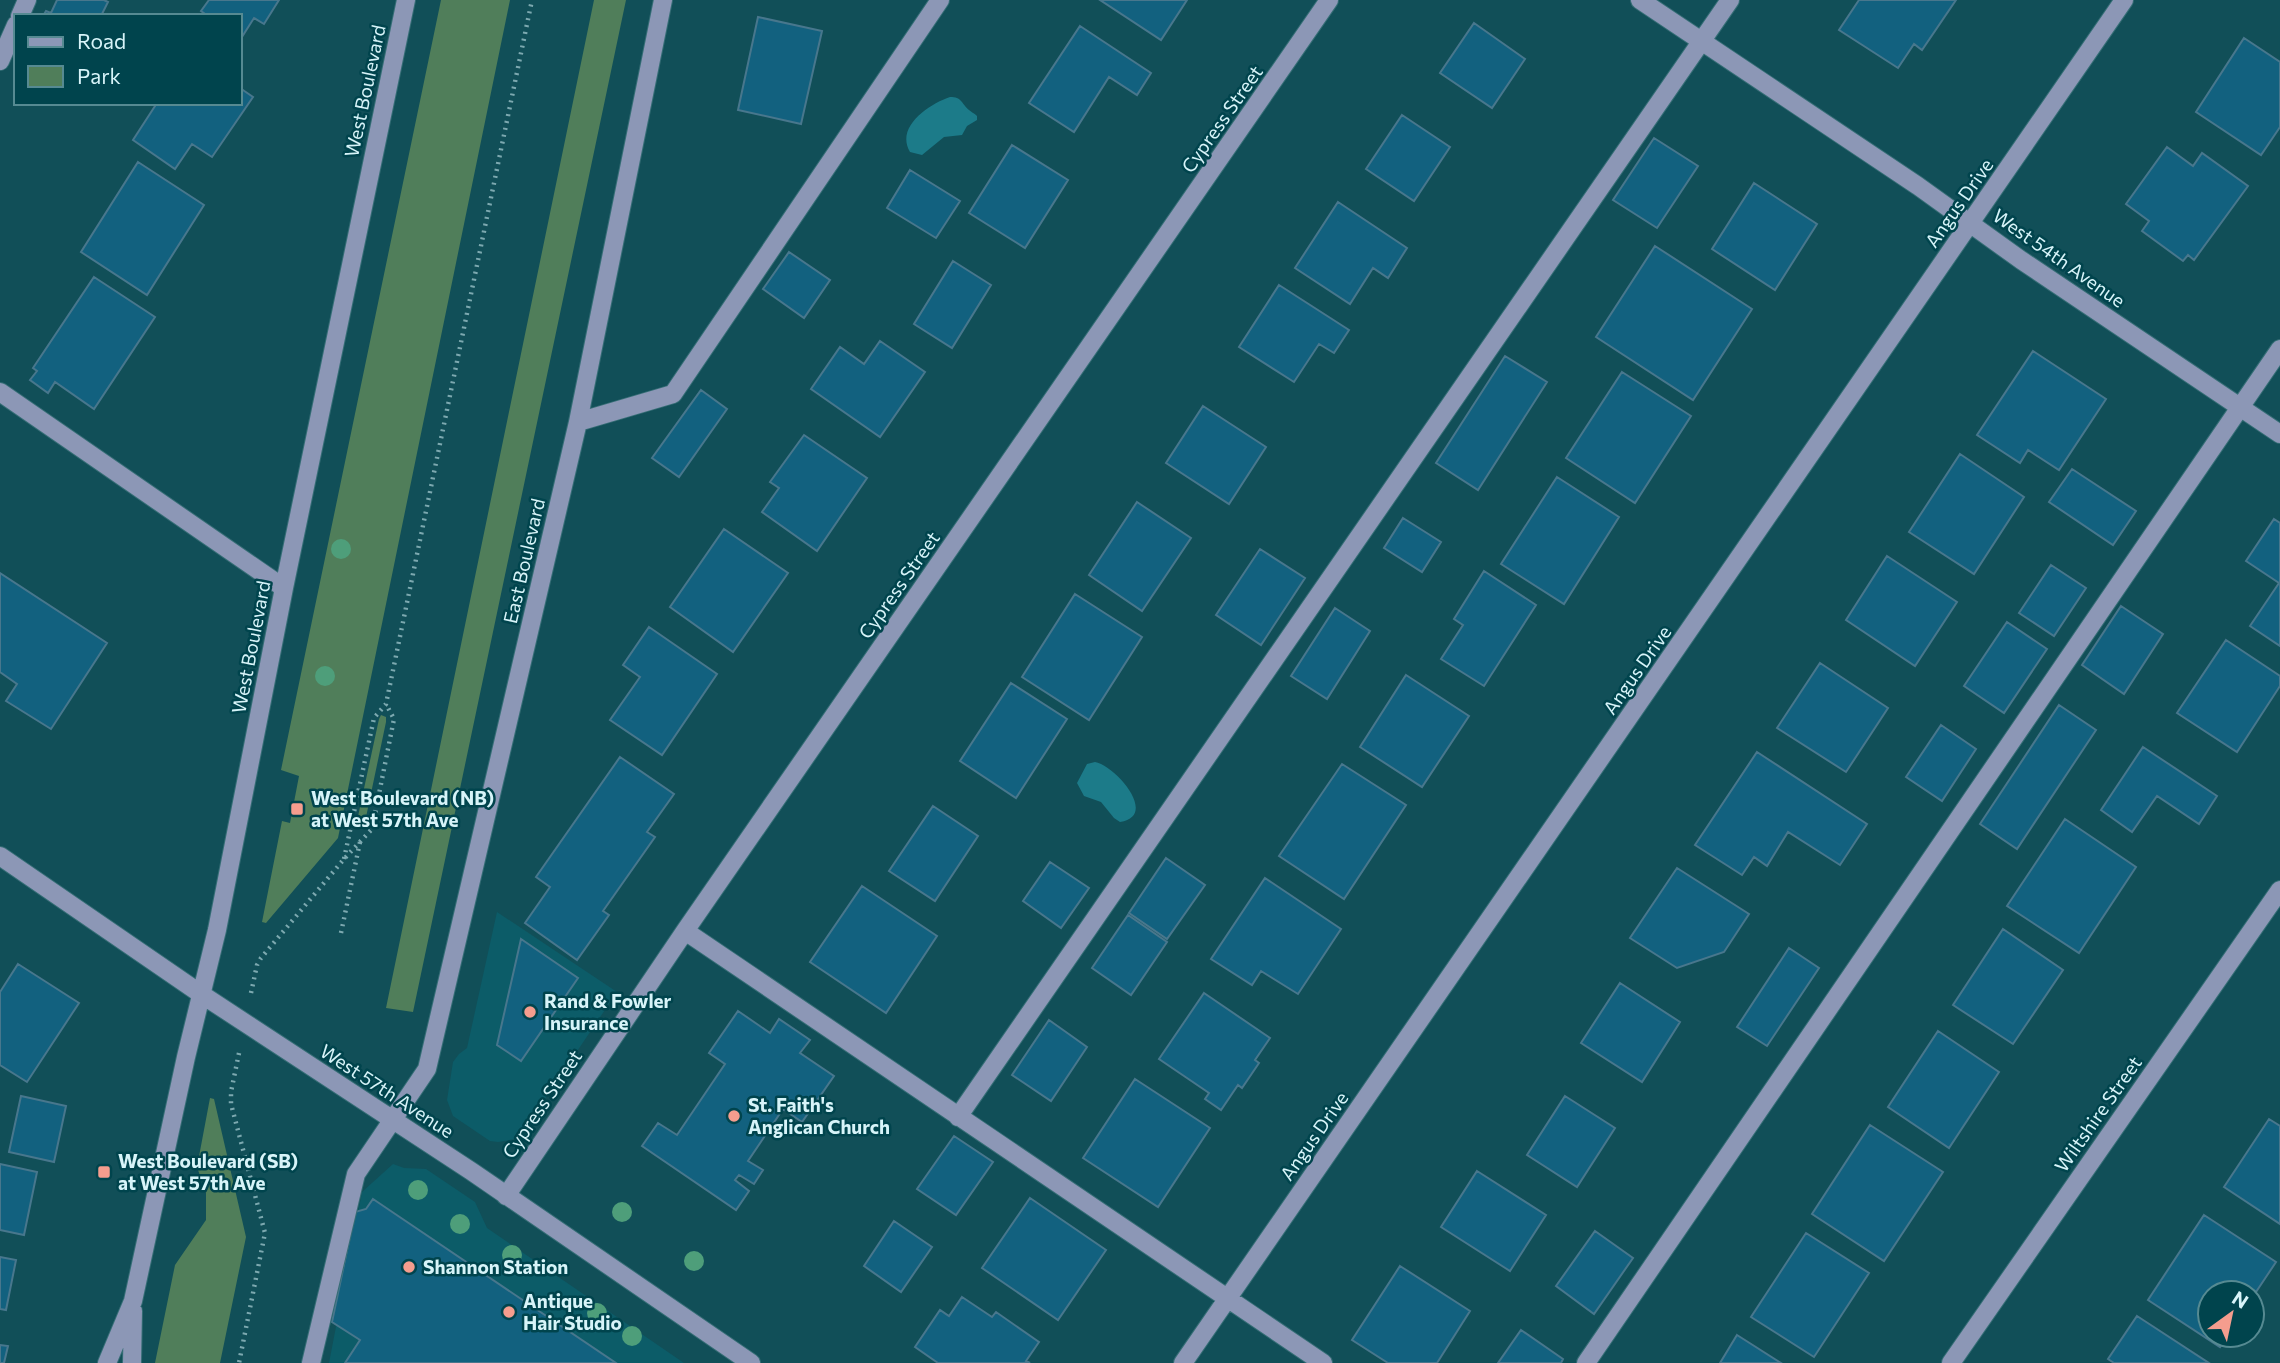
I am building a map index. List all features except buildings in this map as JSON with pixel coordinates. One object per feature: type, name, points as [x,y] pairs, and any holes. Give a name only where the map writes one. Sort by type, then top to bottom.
[{"type":"street","name":"West Boulevard","points":[[107,1363],[133,1301],[219,918],[284,588],[406,0]]},
{"type":"street","name":"East Boulevard","points":[[311,1363],[356,1174],[427,1069],[578,422],[663,0]]},
{"type":"street","points":[[578,422],[673,394],[940,0]]},
{"type":"street","name":"Cypress Street","points":[[506,1196],[685,931],[1329,0]]},
{"type":"street","name":"West 54th Avenue","points":[[1640,0],[2280,434]]},
{"type":"street","points":[[958,1117],[1730,0]]},
{"type":"street","name":"Angus Drive","points":[[1183,1363],[2124,0]]},
{"type":"street","points":[[0,61],[14,30]]},
{"type":"street","points":[[1586,1363],[2280,349]]},
{"type":"street","points":[[0,392],[284,588]]},
{"type":"street","name":"West 57th Avenue","points":[[0,856],[751,1363]]},
{"type":"street","name":"Wiltshire Street","points":[[1951,1363],[2280,890]]},
{"type":"street","points":[[685,931],[1322,1363]]},
{"type":"street","name":"West Boulevard","points":[[132,1363],[133,1301]]},
{"type":"path","points":[[344,859],[374,718],[386,704],[532,0]]},
{"type":"path","points":[[257,965],[281,932],[372,829],[394,719],[386,704]]},
{"type":"path","points":[[341,933],[360,841]]},
{"type":"path","points":[[231,1092],[231,1104],[265,1233],[239,1363]]},
{"type":"shaded area","points":[[950,97],[959,99],[977,116],[977,120],[967,126],[962,135],[944,137],[922,155],[910,152],[907,134],[911,125],[924,111]]},
{"type":"shaded area","points":[[1095,762],[1113,772],[1130,791],[1136,811],[1131,818],[1120,822],[1101,802],[1084,796],[1077,783],[1087,764]]},
{"type":"shaded area","points":[[497,912],[617,992],[526,1127],[515,1139],[498,1142],[490,1141],[453,1116],[447,1100],[453,1062],[467,1048]]},
{"type":"shaded area","name":"Shannon Station","points":[[393,1164],[404,1168],[426,1169],[475,1202],[487,1228],[684,1363],[329,1363],[362,1192]]},
{"type":"green space","points":[[441,0],[510,0],[338,838],[266,923],[262,922],[282,821],[290,823],[299,776],[281,770]]},
{"type":"green space","points":[[594,0],[626,0],[413,1012],[386,1008]]},
{"type":"green space","points":[[381,715],[386,717],[386,722],[362,826],[358,825],[357,821]]},
{"type":"green space","points":[[210,1098],[214,1099],[246,1237],[220,1363],[155,1363],[175,1265],[206,1220],[206,1193],[197,1167]]},
{"type":"place","name":"West Boulevard (NB) at West 57th Ave","points":[[297,809]]},
{"type":"place","name":"Rand & Fowler Insurance","points":[[530,1012]]},
{"type":"place","name":"St. Faith's Anglican Church","points":[[734,1116]]},
{"type":"place","name":"West Boulevard (SB) at West 57th Ave","points":[[104,1172]]},
{"type":"place","name":"Shannon Station","points":[[409,1267]]},
{"type":"place","name":"Antique Hair Studio","points":[[509,1312]]}]
